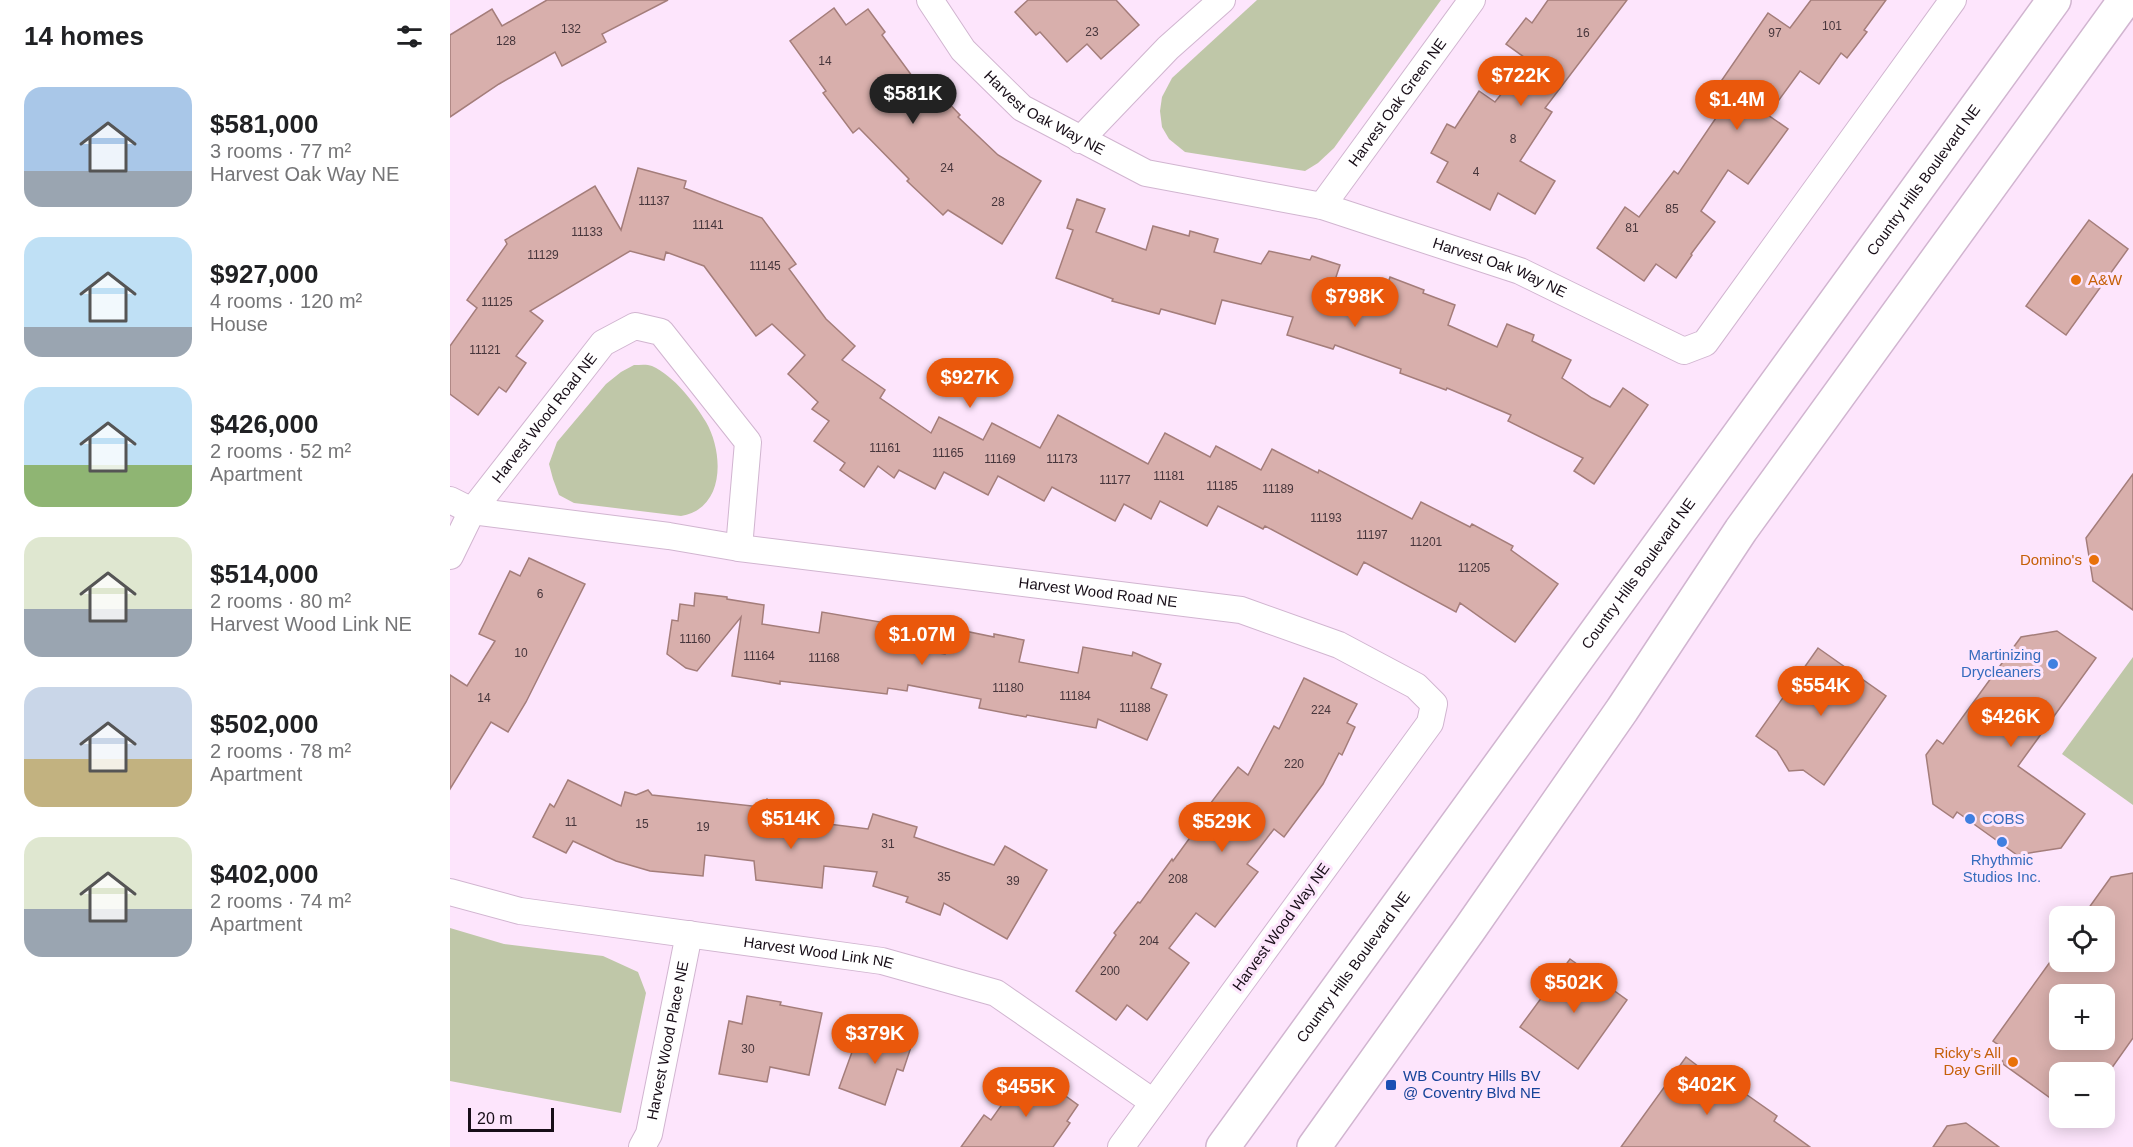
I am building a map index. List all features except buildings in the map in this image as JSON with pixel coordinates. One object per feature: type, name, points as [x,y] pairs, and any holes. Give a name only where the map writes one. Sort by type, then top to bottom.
[{"type":"main road","name":"Country Hills Boulevard NE","points":[[1223,1147],[2054,0]]},
{"type":"main road","points":[[1314,1147],[1622,710],[1753,512],[2125,0]]},
{"type":"street","name":"Harvest Oak Way NE","points":[[930,0],[963,50],[1022,108],[1146,173],[1322,206],[1520,272],[1684,351],[1705,343],[1953,0]]},
{"type":"street","points":[[1080,140],[1168,48],[1222,0]]},
{"type":"street","name":"Harvest Oak Green NE","points":[[1322,206],[1472,0]]},
{"type":"street","name":"Harvest Wood Road NE","points":[[461,505],[603,343],[635,326],[661,332],[748,442],[739,548]]},
{"type":"street","points":[[450,556],[461,505]]},
{"type":"street","name":"Harvest Wood Road NE","points":[[461,505],[739,548],[1241,610],[1339,645],[1416,686],[1434,704]]},
{"type":"street","name":"Harvest Wood Way NE","points":[[1121,1147],[1430,723],[1434,704]]},
{"type":"street","name":"Harvest Wood Link NE","points":[[450,892],[520,911],[882,961],[996,993],[1153,1102]]},
{"type":"street","name":"Harvest Wood Place NE","points":[[642,1147],[649,1134],[689,934]]},
{"type":"green space","points":[[1257,0],[1441,0],[1334,148],[1318,163],[1305,171],[1185,152],[1169,139],[1162,127],[1160,111],[1162,97],[1172,78]]},
{"type":"green space","points":[[634,365],[652,366],[676,383],[696,406],[712,435],[718,464],[717,478],[706,503],[695,511],[681,516],[574,503],[559,495],[549,464],[557,442],[606,384]]},
{"type":"green space","points":[[2133,657],[2133,805],[2062,754]]},
{"type":"green space","points":[[450,928],[504,944],[603,956],[638,972],[646,993],[621,1113],[450,1081]]},
{"type":"place","name":"A&W","points":[[2076,280]]},
{"type":"place","name":"Domino's","points":[[2094,560]]},
{"type":"place","name":"Martinizing Drycleaners","points":[[2053,664]]},
{"type":"place","name":"COBS","points":[[1970,819]]},
{"type":"place","name":"Rhythmic Studios Inc.","points":[[2002,842]]},
{"type":"place","name":"Ricky's All Day Grill","points":[[2013,1062]]},
{"type":"place","name":"WB Country Hills BV @ Coventry Blvd NE","points":[[1391,1085]]}]
